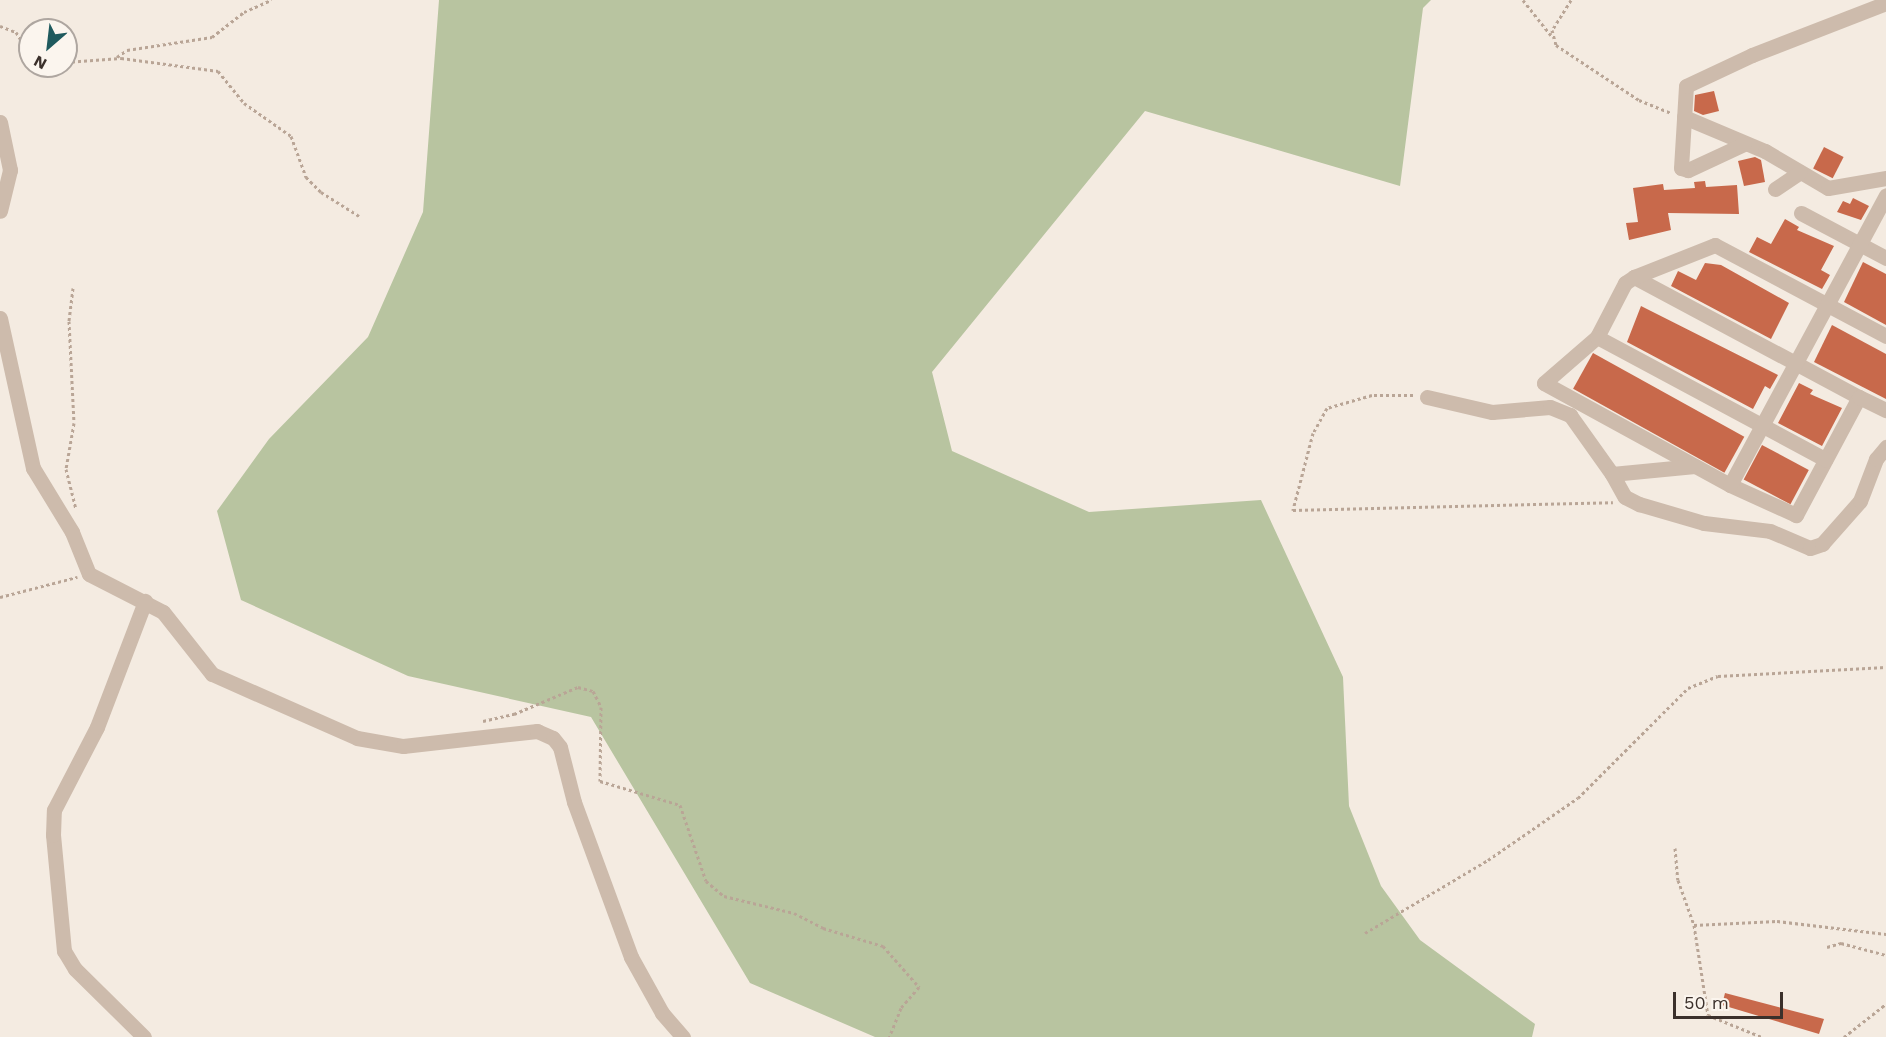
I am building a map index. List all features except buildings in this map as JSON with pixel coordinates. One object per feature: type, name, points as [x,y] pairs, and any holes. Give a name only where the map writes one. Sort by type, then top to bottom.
[{"type":"street","points":[[1744,144],[1688,170],[1681,168],[1686,86],[1706,74],[1886,3]]},
{"type":"street","points":[[1684,117],[1744,144],[1827,188],[1886,178]]},
{"type":"street","points":[[0,122],[9,170],[0,211]]},
{"type":"street","points":[[1775,189],[1800,172]]},
{"type":"street","points":[[1730,485],[1886,195]]},
{"type":"street","points":[[1801,213],[1886,258]]},
{"type":"street","points":[[1859,397],[1797,515],[1730,485],[1544,383],[1597,337],[1625,283],[1634,277],[1715,245],[1886,336]]},
{"type":"street","points":[[1634,277],[1886,410]]},
{"type":"street","points":[[0,318],[33,468],[72,532],[89,574],[145,601],[172,620],[212,674],[357,738],[403,746],[537,731],[554,738],[560,747],[574,802],[630,957],[662,1013],[683,1037]]},
{"type":"street","points":[[1597,337],[1825,459]]},
{"type":"street","points":[[1427,397],[1492,411],[1550,407],[1570,415],[1632,500],[1704,523],[1770,531],[1810,548],[1822,544],[1860,501],[1876,459],[1886,447]]},
{"type":"street","points":[[1611,474],[1695,466]]},
{"type":"street","points":[[144,1037],[75,969],[64,951],[52,835],[54,810],[97,727],[145,601]]},
{"type":"path","points":[[116,58],[127,50],[212,37],[244,12],[271,0]]},
{"type":"path","points":[[1522,0],[1554,38],[1561,50],[1639,100],[1684,117]]},
{"type":"path","points":[[1554,38],[1552,30],[1571,0]]},
{"type":"path","points":[[0,26],[16,32],[18,35]]},
{"type":"path","points":[[78,61],[116,58],[218,71],[244,103],[291,136],[306,177],[359,216]]},
{"type":"path","points":[[72,288],[69,321],[74,423],[66,463],[77,514]]},
{"type":"path","points":[[1427,397],[1372,395],[1327,408],[1313,433],[1293,510],[1632,500]]},
{"type":"path","points":[[0,597],[89,574]]},
{"type":"path","points":[[1365,933],[1488,860],[1578,798],[1688,688],[1718,676],[1886,667]]},
{"type":"path","points":[[478,722],[514,714],[579,687],[592,691],[601,707],[600,781],[680,805],[706,881],[724,896],[794,913],[823,928],[883,946],[918,987],[901,1008],[889,1037]]},
{"type":"path","points":[[1675,848],[1678,880],[1694,925],[1708,1015],[1762,1037]]},
{"type":"path","points":[[1694,925],[1777,921],[1886,934]]},
{"type":"path","points":[[1827,947],[1841,943],[1886,955]]},
{"type":"path","points":[[1844,1037],[1886,1004]]},
{"type":"green space","points":[[439,0],[1431,0],[1423,8],[1400,186],[1145,111],[932,372],[952,451],[1089,512],[1261,500],[1343,677],[1349,806],[1381,886],[1420,940],[1535,1024],[1532,1037],[875,1037],[750,983],[591,717],[408,676],[241,600],[217,511],[269,439],[368,337],[423,212]]}]
